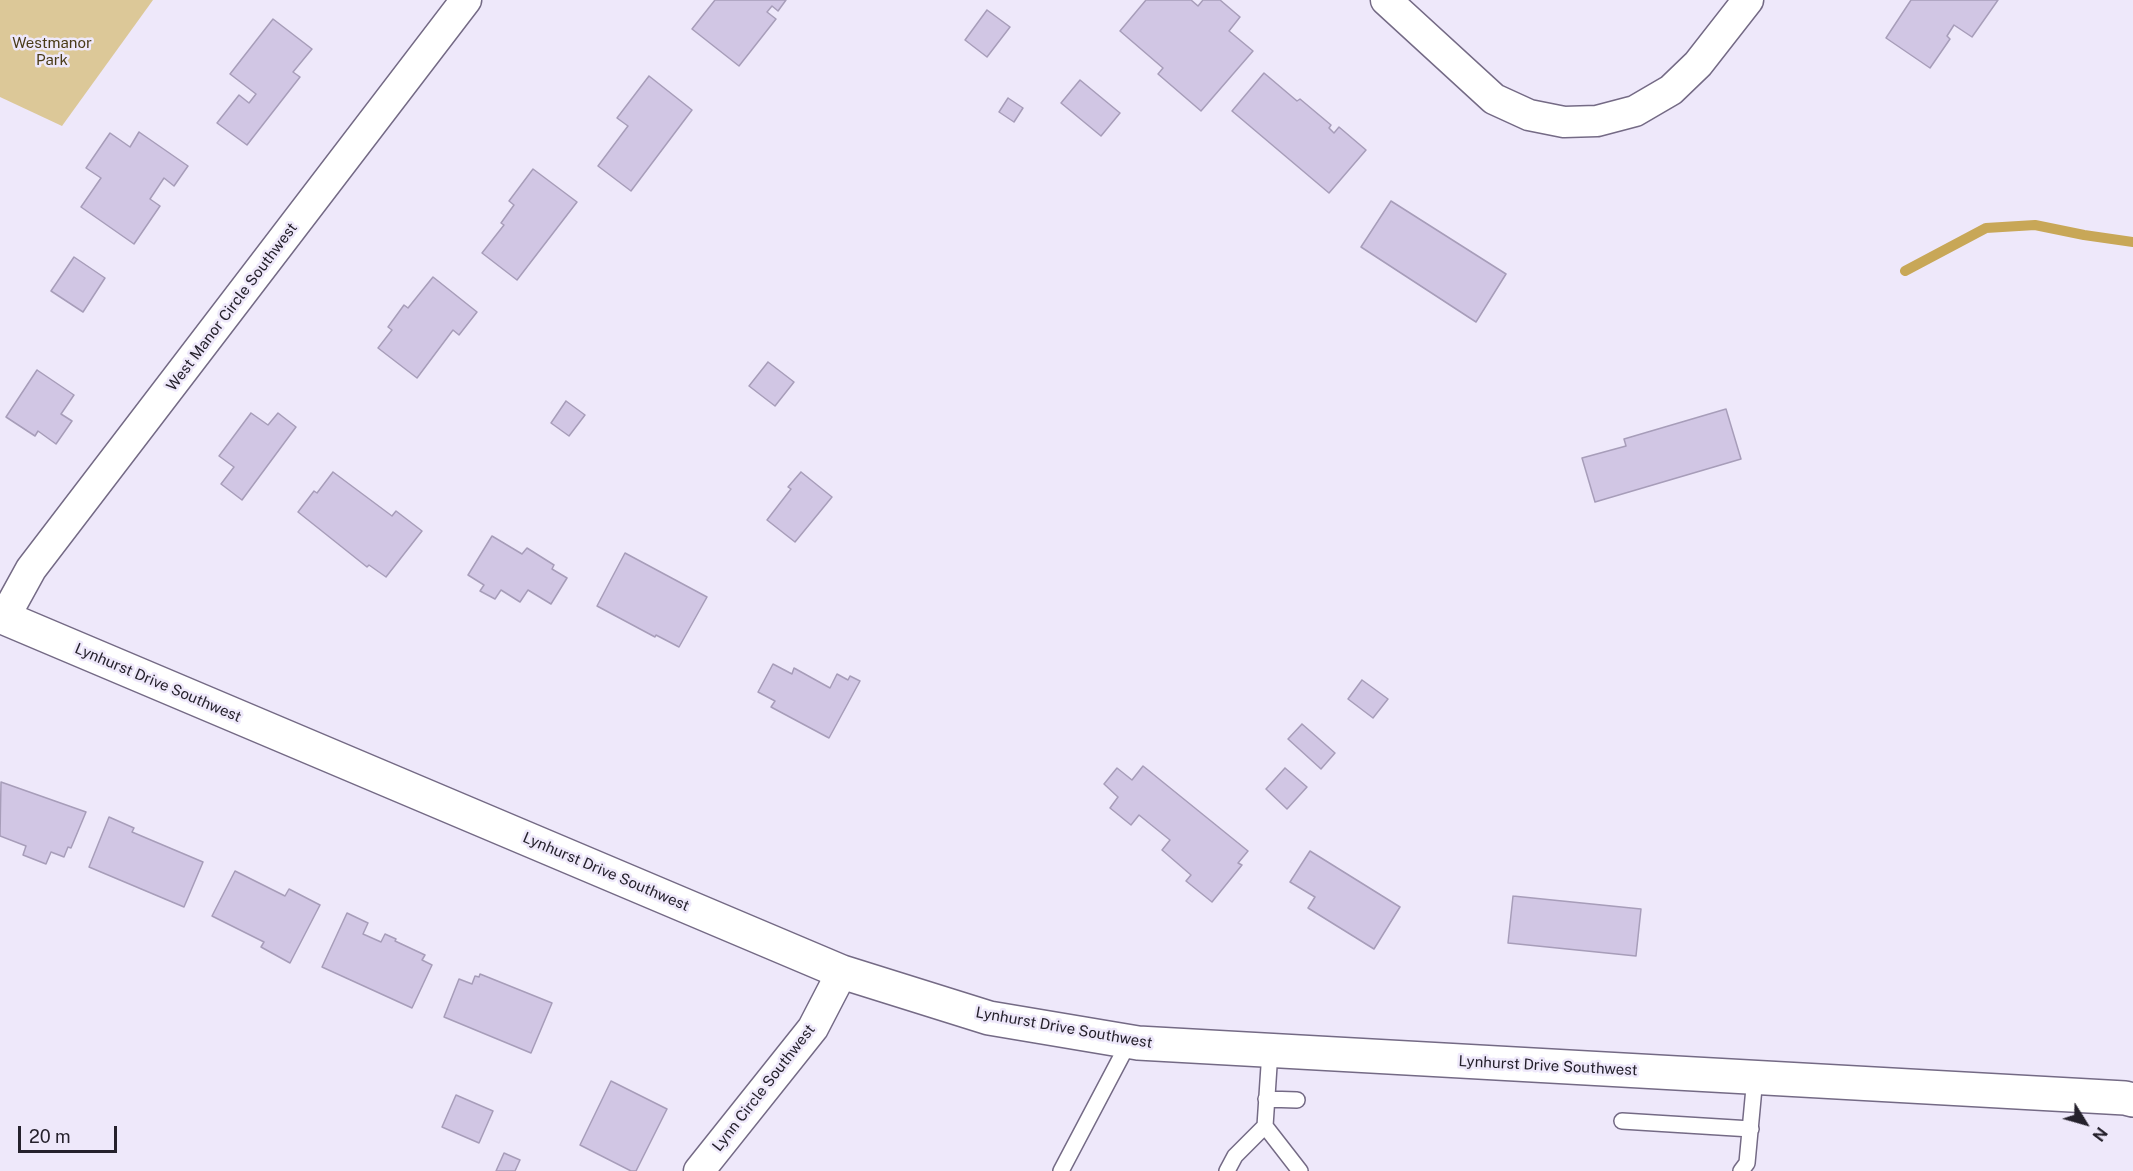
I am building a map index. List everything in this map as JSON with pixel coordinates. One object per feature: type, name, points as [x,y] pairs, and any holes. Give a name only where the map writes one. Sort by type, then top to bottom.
[{"type":"street","name":"West Manor Circle Southwest","points":[[2,617],[31,569],[466,0]]},
{"type":"street","points":[[1386,0],[1494,99],[1529,115],[1564,122],[1598,121],[1635,111],[1671,90],[1698,64],[1748,0]]},
{"type":"street","name":"Lynhurst Drive Southwest","points":[[2,617],[842,972],[989,1018],[1129,1042],[2133,1100]]},
{"type":"street","name":"Lynn Circle Southwest","points":[[699,1171],[813,1028],[842,972]]},
{"type":"lane","points":[[1061,1171],[1129,1042]]},
{"type":"lane","points":[[1270,1051],[1265,1126],[1300,1171]]},
{"type":"lane","points":[[1741,1171],[1747,1163],[1755,1077]]},
{"type":"lane","points":[[1266,1099],[1297,1100]]},
{"type":"lane","points":[[1622,1121],[1751,1129]]},
{"type":"lane","points":[[1227,1171],[1235,1156],[1265,1126]]},
{"type":"green space","name":"Westmanor Park","points":[[0,0],[153,0],[62,126],[0,97]]},
{"type":"building","points":[[715,0],[786,0],[778,11],[772,6],[767,12],[776,19],[739,66],[692,29]]},
{"type":"building","points":[[1146,0],[1191,0],[1198,6],[1203,0],[1220,0],[1240,17],[1229,31],[1253,51],[1201,111],[1158,74],[1163,68],[1120,31]]},
{"type":"building","points":[[1911,0],[1998,0],[1972,37],[1954,25],[1947,36],[1950,39],[1930,68],[1886,38]]},
{"type":"building","points":[[987,10],[1010,27],[987,57],[965,40]]},
{"type":"building","points":[[273,19],[312,49],[293,72],[300,77],[247,145],[217,123],[239,95],[249,103],[256,94],[230,74]]},
{"type":"building","points":[[1264,73],[1297,101],[1300,99],[1331,125],[1329,128],[1334,133],[1339,127],[1366,150],[1329,193],[1232,111]]},
{"type":"building","points":[[649,76],[692,110],[631,191],[598,166],[628,126],[617,118]]},
{"type":"building","points":[[1080,80],[1120,113],[1101,136],[1061,103]]},
{"type":"building","points":[[1008,98],[1023,108],[1014,122],[999,112]]},
{"type":"building","points":[[139,132],[188,166],[174,186],[164,178],[150,199],[160,206],[134,244],[81,207],[101,178],[86,168],[110,133],[130,147]]},
{"type":"building","points":[[533,169],[577,202],[517,280],[482,253],[504,225],[501,223],[514,205],[509,201]]},
{"type":"building","points":[[1391,201],[1506,274],[1476,322],[1361,247]]},
{"type":"building","points":[[74,257],[105,278],[83,312],[51,291]]},
{"type":"building","points":[[433,277],[477,312],[459,335],[453,330],[417,378],[378,348],[392,330],[388,327],[404,305],[408,308]]},
{"type":"building","points":[[768,362],[794,382],[775,406],[749,386]]},
{"type":"building","points":[[37,370],[74,395],[61,414],[72,421],[56,444],[38,431],[35,436],[6,417]]},
{"type":"building","points":[[566,401],[585,415],[569,436],[551,423]]},
{"type":"building","points":[[1726,409],[1741,459],[1595,502],[1582,458],[1626,446],[1624,439]]},
{"type":"building","points":[[251,413],[268,425],[278,413],[296,427],[242,500],[221,484],[234,467],[219,456]]},
{"type":"building","points":[[333,472],[392,516],[396,511],[422,531],[386,577],[369,565],[367,567],[298,512]]},
{"type":"building","points":[[801,472],[832,497],[795,542],[767,520],[791,489],[788,487]]},
{"type":"building","points":[[492,536],[522,554],[527,548],[554,565],[552,569],[567,578],[551,604],[528,590],[520,602],[501,590],[495,599],[480,591],[484,585],[468,575]]},
{"type":"building","points":[[625,553],[707,597],[679,647],[597,606]]},
{"type":"building","points":[[773,664],[792,674],[794,668],[830,688],[837,674],[848,680],[850,676],[860,681],[829,738],[771,707],[775,701],[758,692]]},
{"type":"building","points":[[1362,680],[1388,699],[1373,718],[1348,699]]},
{"type":"building","points":[[1302,724],[1335,753],[1321,769],[1288,739]]},
{"type":"building","points":[[1143,766],[1248,851],[1238,863],[1242,865],[1212,902],[1186,881],[1191,875],[1162,850],[1170,840],[1139,815],[1131,825],[1110,808],[1118,797],[1104,784],[1117,768],[1132,780]]},
{"type":"building","points":[[1285,768],[1307,787],[1287,809],[1266,789]]},
{"type":"building","points":[[1,782],[86,812],[71,848],[68,847],[64,857],[51,852],[46,864],[23,855],[26,846],[0,836]]},
{"type":"building","points":[[109,817],[134,828],[132,832],[203,862],[184,907],[89,867]]},
{"type":"building","points":[[1310,851],[1400,907],[1374,949],[1308,908],[1315,897],[1290,882]]},
{"type":"building","points":[[235,871],[285,896],[289,889],[320,905],[290,963],[261,947],[264,942],[212,916]]},
{"type":"building","points":[[1513,896],[1641,909],[1636,956],[1508,943]]},
{"type":"building","points":[[347,913],[368,923],[363,934],[381,942],[385,934],[425,955],[422,960],[432,965],[412,1008],[322,967]]},
{"type":"building","points":[[480,974],[552,1003],[531,1053],[444,1017],[459,979],[472,984],[475,976],[479,977]]},
{"type":"building","points":[[611,1081],[667,1109],[636,1171],[631,1171],[580,1145]]},
{"type":"building","points":[[456,1095],[493,1111],[479,1143],[442,1127]]},
{"type":"building","points":[[504,1153],[520,1160],[515,1171],[496,1171]]},
{"type":"waterway","points":[[1905,271],[1986,228],[2035,225],[2133,242]]}]
